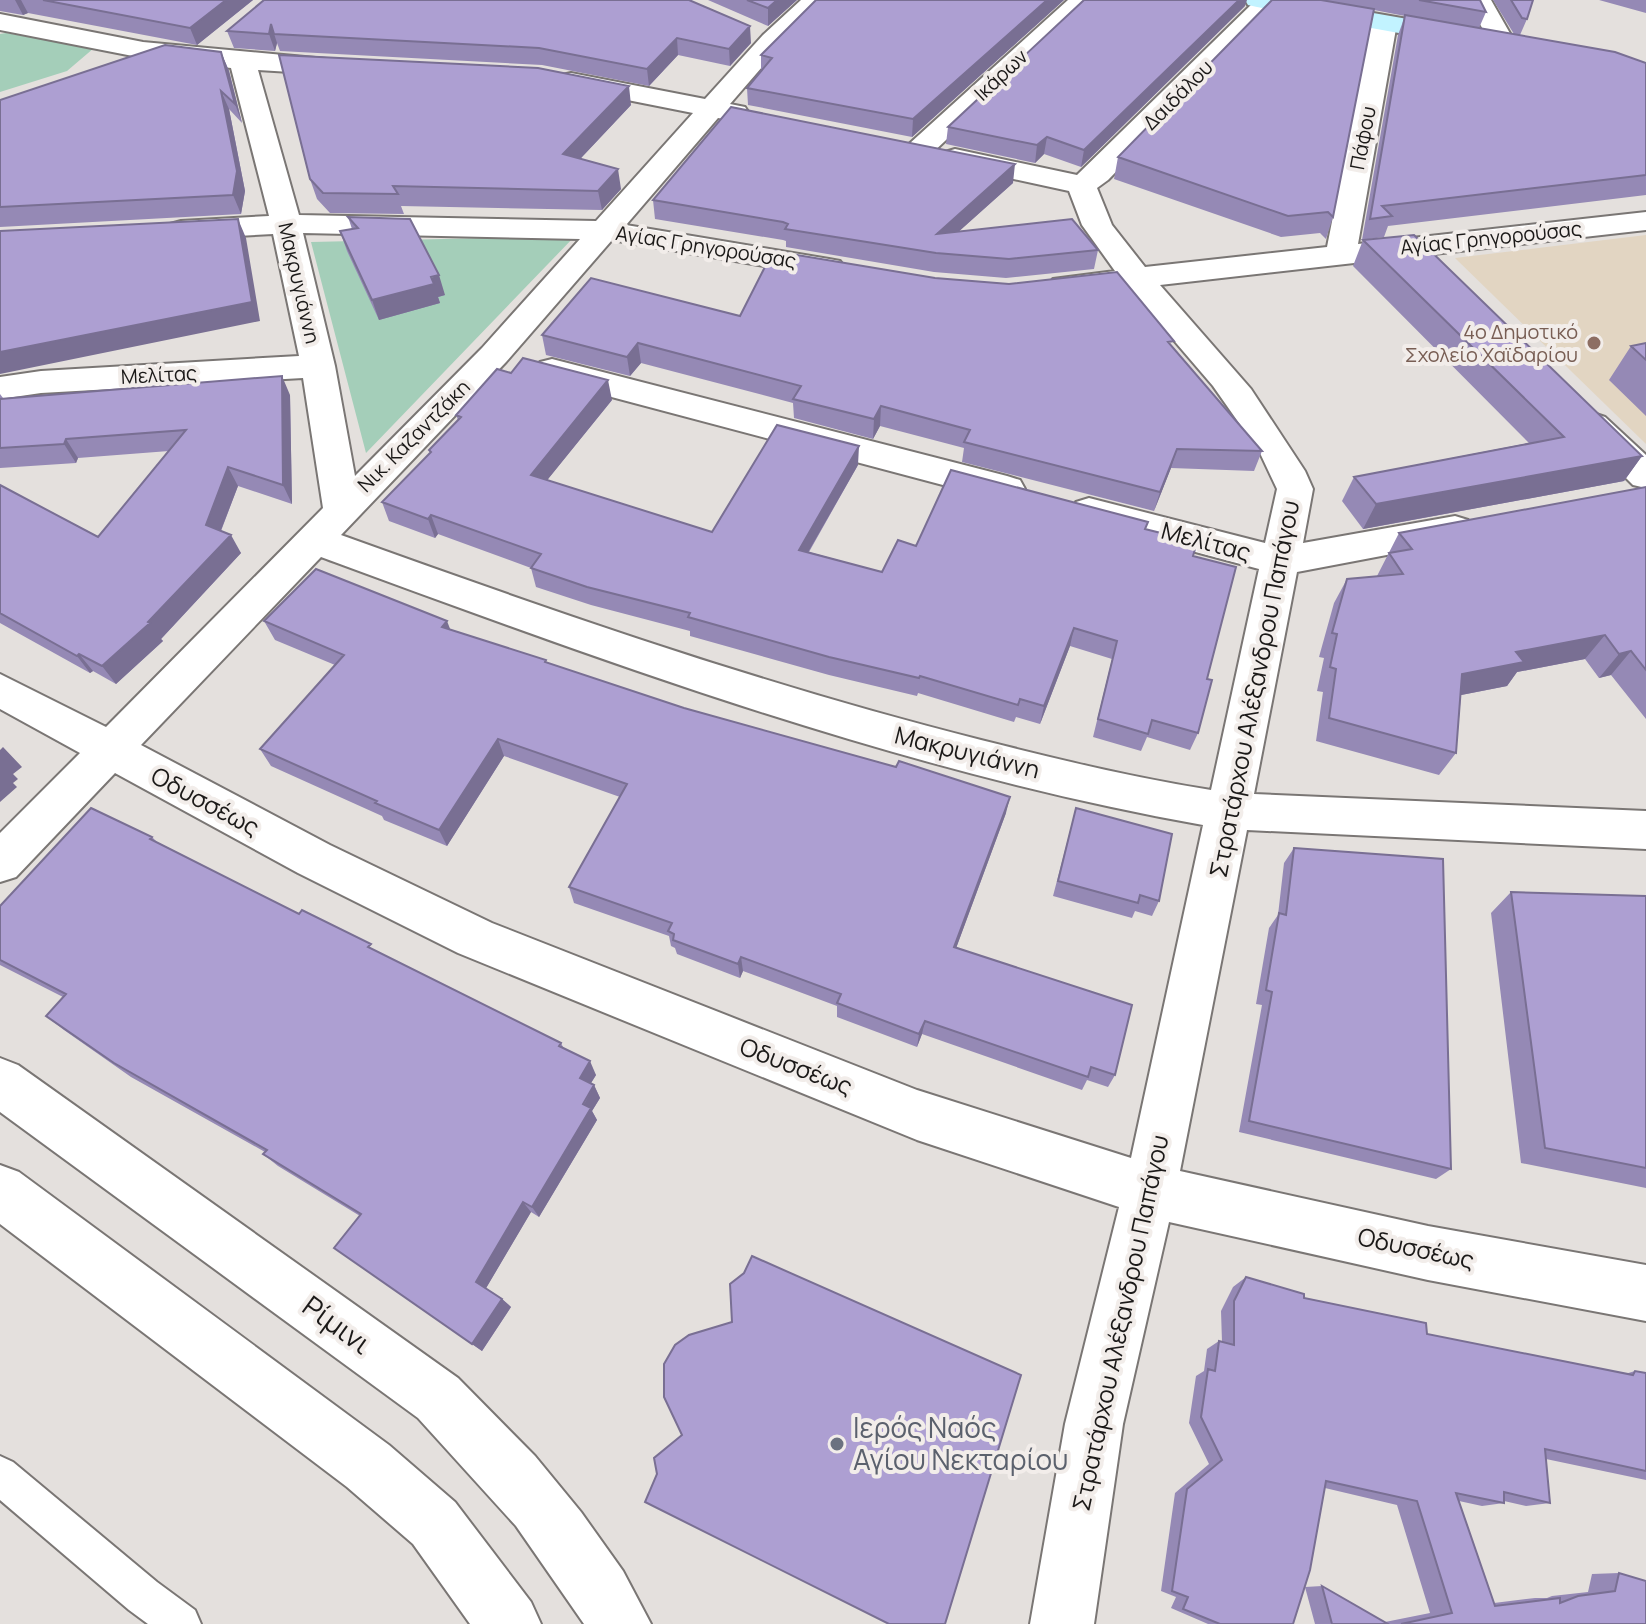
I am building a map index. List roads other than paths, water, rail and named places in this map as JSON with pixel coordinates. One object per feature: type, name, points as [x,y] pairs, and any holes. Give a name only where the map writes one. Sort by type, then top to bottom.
[{"type":"main road","points":[[1265,1],[1531,49]]},
{"type":"street","name":"Νικ. Καζαντζάκη","points":[[0,863],[494,355],[772,40],[816,0]]},
{"type":"street","name":"Ικάρων","points":[[919,150],[1083,0]]},
{"type":"street","points":[[1479,0],[1503,44]]},
{"type":"street","name":"Δαιδάλου","points":[[1082,185],[1098,174],[1265,1]]},
{"type":"street","points":[[12,24],[51,9]]},
{"type":"street","name":"Πάφου","points":[[1341,253],[1384,23]]},
{"type":"street","points":[[12,24],[143,50],[203,57],[234,50],[371,68]]},
{"type":"street","points":[[744,27],[772,40]]},
{"type":"street","points":[[110,67],[143,50]]},
{"type":"street","name":"Μακρυγιάννη","points":[[234,50],[286,224],[318,366],[342,509]]},
{"type":"street","points":[[542,76],[757,117]]},
{"type":"street","points":[[890,144],[1082,185]]},
{"type":"street","name":"Στρατάρχου Αλέξανδρου Παπάγου","points":[[1062,1624],[1094,1424],[1150,1191],[1231,811],[1295,489],[1285,462],[1200,348],[1135,278],[1083,201],[1082,185]]},
{"type":"street","name":"Αγίας Γρηγορούσας","points":[[1033,289],[1646,221]]},
{"type":"street","name":"Αγίας Γρηγορούσας","points":[[159,231],[286,224],[604,230],[856,272]]},
{"type":"street","points":[[1412,247],[1445,279]]},
{"type":"street","name":"Μελίτας","points":[[494,355],[1282,561],[1494,521]]},
{"type":"street","name":"Μελίτας","points":[[0,388],[41,382],[318,366]]},
{"type":"street","points":[[1568,400],[1646,476]]},
{"type":"street","name":"Μακρυγιάννη","points":[[315,540],[587,639],[907,740],[1164,801],[1231,811],[1646,830]]},
{"type":"street","name":"Οδυσσέως","points":[[0,690],[314,859],[475,938],[917,1115],[1150,1191],[1428,1253],[1646,1293]]},
{"type":"street","name":"Ρίμινι","points":[[0,1082],[438,1398],[501,1460],[594,1578],[619,1624]]},
{"type":"street","points":[[0,1191],[368,1466],[434,1523],[509,1624]]},
{"type":"lane","points":[[0,1475],[143,1596],[181,1624]]},
{"type":"place","name":"4ο Δημοτικό Σχολείο Χαϊδαρίου","points":[[1594,343]]},
{"type":"place","name":"Ιερός Ναός Αγίου Νεκταρίου","points":[[837,1444]]}]
